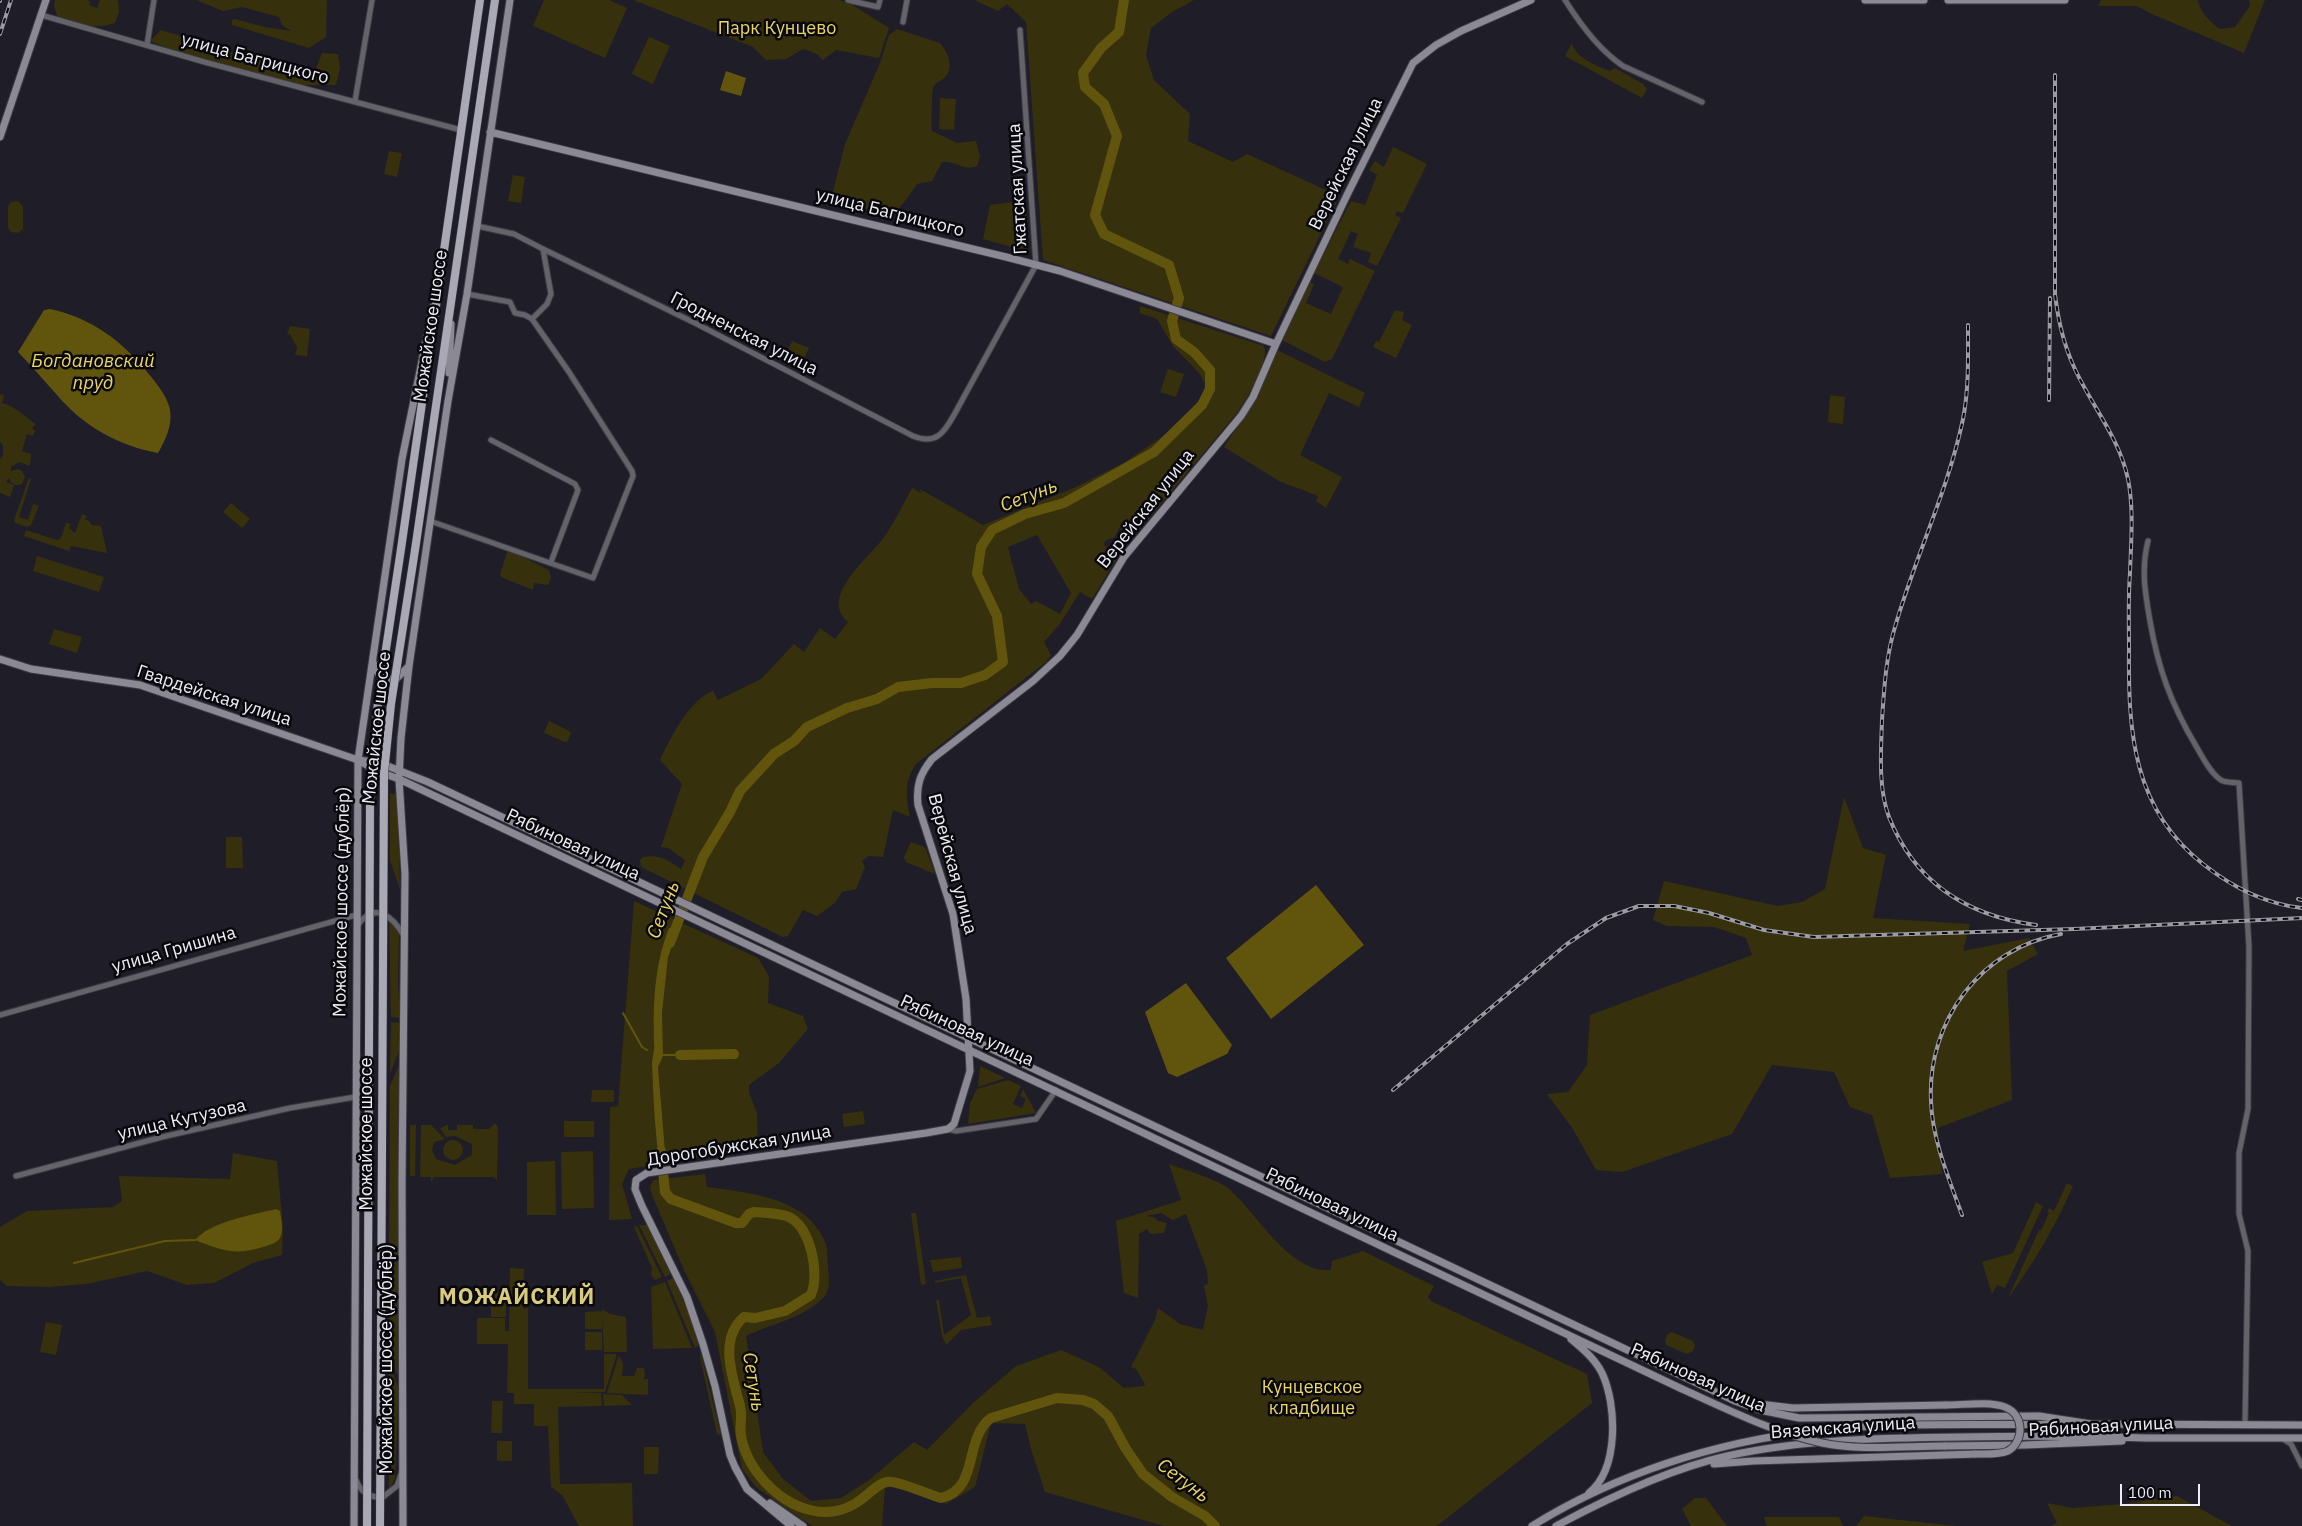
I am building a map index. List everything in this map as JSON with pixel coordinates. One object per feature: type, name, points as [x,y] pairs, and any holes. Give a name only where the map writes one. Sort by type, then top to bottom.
[{"type":"main road","points":[[0,138],[46,0]]},
{"type":"main road","name":"Можайское шоссе","points":[[367,1526],[370,800],[378,702],[480,0]]},
{"type":"main road","name":"Можайское шоссе","points":[[380,1526],[384,782],[391,704],[495,0]]},
{"type":"main road","name":"Можайское шоссе (дублёр)","points":[[403,1526],[402,1172],[404,844],[399,768],[409,666],[448,401],[467,294],[510,0]]},
{"type":"main road","name":"Верейская улица","points":[[948,1130],[954,1124],[958,1114],[970,1071],[966,999],[954,914],[918,805],[916,789],[921,772],[932,759],[1033,681],[1060,656],[1077,635],[1124,557],[1241,416],[1253,397],[1276,344],[1413,63],[1436,45],[1461,31],[1531,0]]},
{"type":"main road","points":[[1864,0],[1924,0]]},
{"type":"main road","points":[[1948,0],[2065,0]]},
{"type":"main road","name":"улица Багрицкого","points":[[490,132],[933,238],[1036,265],[1276,344]]},
{"type":"main road","name":"Можайское шоссе (дублёр)","points":[[354,1526],[358,760],[404,450],[423,347],[438,285]]},
{"type":"main road","points":[[448,401],[452,288]]},
{"type":"main road","name":"Гвардейская улица","points":[[0,659],[31,669],[140,685],[358,760]]},
{"type":"main road","points":[[372,660],[380,676],[387,679],[396,679],[409,666]]},
{"type":"main road","name":"Рябиновая улица","points":[[358,760],[380,762],[399,768],[969,1040],[1760,1410],[1799,1418],[2038,1416],[2091,1424],[2302,1425]]},
{"type":"main road","name":"Рябиновая улица","points":[[358,760],[377,771],[399,779],[1056,1090],[1682,1389],[1785,1433],[1824,1443],[1851,1446],[2094,1443],[2146,1438],[2302,1438]]},
{"type":"main road","name":"Дорогобужская улица","points":[[791,1526],[747,1489],[730,1455],[715,1386],[687,1297],[649,1223],[635,1189],[636,1180],[641,1175],[655,1172],[948,1130]]},
{"type":"main road","points":[[1558,1330],[1590,1356],[1601,1372],[1610,1399],[1612,1441],[1608,1466],[1604,1477],[1580,1501]]},
{"type":"main road","points":[[1698,1465],[1753,1460],[2001,1453],[2012,1448],[2017,1441],[2020,1429],[2019,1421],[2008,1408],[1996,1405],[1793,1408],[1758,1404],[1718,1392]]},
{"type":"main road","name":"Вяземская улица","points":[[1532,1526],[1608,1486],[1674,1460],[1738,1443],[1797,1433],[1852,1428],[2091,1424]]},
{"type":"main road","name":"Вяземская улица","points":[[1556,1526],[1621,1493],[1698,1465],[1755,1451],[1820,1441],[1933,1437],[2088,1436],[2146,1438]]},
{"type":"main road","name":"Дорогобужская улица","points":[[741,1476],[758,1495],[803,1526]]},
{"type":"street","points":[[147,45],[154,0]]},
{"type":"street","points":[[355,101],[372,0]]},
{"type":"street","points":[[848,0],[878,7],[880,0]]},
{"type":"street","points":[[903,22],[907,0]]},
{"type":"street","points":[[1565,0],[1573,13],[1613,59],[1629,69],[1702,102]]},
{"type":"street","name":"улица Багрицкого","points":[[41,15],[208,63],[461,130]]},
{"type":"street","name":"Гжатская улица","points":[[934,438],[944,433],[1036,265],[1020,30]]},
{"type":"street","name":"Гродненская улица","points":[[477,226],[514,234],[694,322],[904,432],[917,438],[934,438]]},
{"type":"street","points":[[532,319],[546,304],[551,294],[543,249]]},
{"type":"street","points":[[430,521],[593,578],[633,476],[632,471],[569,372],[532,319],[525,314],[515,313],[510,302],[467,294]]},
{"type":"street","points":[[492,440],[575,484],[578,490],[551,562]]},
{"type":"street","points":[[2148,541],[2144,558],[2143,586],[2158,662],[2167,690],[2177,714],[2209,767],[2221,780],[2239,783],[2250,947],[2248,1109],[2239,1153],[2239,1214],[2248,1251],[2245,1425]]},
{"type":"street","points":[[356,929],[369,914],[380,913],[393,919],[404,936]]},
{"type":"street","name":"улица Гришина","points":[[0,1015],[356,915]]},
{"type":"street","name":"Дорогобужская улица","points":[[948,1130],[956,1131],[1036,1119],[1056,1090]]},
{"type":"street","name":"улица Кутузова","points":[[16,1176],[162,1137],[290,1108],[355,1097]]},
{"type":"street","points":[[2278,1437],[2289,1443],[2302,1466]]},
{"type":"street","points":[[354,1473],[361,1490],[368,1496],[383,1498],[396,1486],[403,1468]]},
{"type":"green space","points":[[55,0],[86,0],[90,1],[89,5],[97,8],[100,0],[118,0],[119,12],[115,23],[100,26],[80,24],[58,19],[54,6]]},
{"type":"green space","points":[[196,0],[327,0],[326,37],[309,48],[232,25],[232,20],[235,19],[265,27],[291,31],[282,25],[279,17],[242,7],[223,11]]},
{"type":"green space","points":[[544,0],[609,0],[627,8],[605,58],[533,26]]},
{"type":"green space","name":"Парк Кунцево","points":[[633,0],[839,0],[851,4],[889,28],[879,58],[836,50],[823,60],[817,54],[803,49],[786,59],[766,60],[753,47]]},
{"type":"green space","points":[[974,0],[1194,0],[1172,12],[1151,28],[1146,55],[1154,80],[1190,114],[1188,141],[1233,162],[1247,154],[1339,196],[1271,336],[1043,260],[1026,22],[1007,4],[998,11]]},
{"type":"green space","points":[[2101,0],[2198,0],[2206,16],[2220,29],[2235,27],[2250,6],[2249,0],[2265,0],[2244,53],[2137,6],[2098,6]]},
{"type":"green space","points":[[897,29],[940,43],[943,47],[950,65],[947,74],[933,88],[932,131],[957,143],[976,141],[980,157],[977,166],[968,168],[942,162],[932,181],[917,184],[898,209],[885,212],[865,209],[838,200],[834,196],[833,191],[845,144],[880,63],[889,35]]},
{"type":"green space","points":[[161,30],[237,54],[315,71],[322,53],[338,54],[340,68],[336,85],[298,85],[180,53],[150,41]]},
{"type":"green space","points":[[649,37],[670,46],[653,84],[632,74]]},
{"type":"green space","points":[[1572,43],[1577,53],[1588,61],[1610,71],[1615,68],[1643,84],[1647,89],[1642,98],[1565,56]]},
{"type":"green space","points":[[940,98],[956,99],[954,130],[939,129]]},
{"type":"green space","points":[[1393,147],[1427,164],[1403,213],[1397,211],[1395,215],[1401,218],[1377,266],[1368,262],[1371,253],[1353,247],[1358,234],[1351,231],[1338,259],[1348,264],[1350,259],[1375,271],[1332,359],[1325,362],[1282,340],[1310,282],[1314,284],[1306,303],[1331,314],[1343,287],[1314,273],[1351,201],[1365,205],[1377,175],[1369,170],[1375,161],[1384,167]]},
{"type":"green space","points":[[389,151],[402,153],[397,177],[384,174]]},
{"type":"green space","points":[[513,175],[525,177],[521,203],[508,201]]},
{"type":"green space","points":[[18,201],[23,206],[23,229],[18,233],[11,232],[8,228],[8,207],[11,202]]},
{"type":"green space","points":[[1020,201],[1026,206],[1027,249],[1025,251],[983,239],[990,205]]},
{"type":"green space","points":[[1140,306],[1264,346],[1264,361],[1256,380],[1237,413],[1134,536],[1119,528],[1114,538],[1108,539],[1103,544],[1118,556],[1092,599],[1080,592],[1059,625],[1044,642],[1051,655],[1046,662],[916,764],[909,777],[907,789],[910,817],[893,810],[883,857],[868,856],[862,861],[865,867],[856,889],[842,892],[835,903],[817,916],[803,910],[788,936],[783,937],[641,867],[640,860],[643,857],[654,856],[663,858],[681,869],[685,860],[668,848],[661,847],[682,784],[660,760],[682,720],[696,702],[713,691],[718,700],[761,679],[794,644],[804,652],[820,628],[835,639],[848,622],[840,612],[839,601],[843,589],[859,566],[885,536],[912,488],[921,493],[920,489],[983,525],[1076,487],[1125,462],[1169,432],[1203,397],[1205,384],[1200,374],[1173,346],[1157,319],[1140,313]],"holes":[[[1037,535],[1071,593],[1060,614],[1036,601],[1031,604],[1019,589],[1008,547]]]},
{"type":"green space","points":[[1395,310],[1404,312],[1402,320],[1412,325],[1396,358],[1373,347],[1376,341],[1379,342]]},
{"type":"green space","points":[[290,326],[310,329],[307,356],[295,355],[297,348],[290,334],[287,334]]},
{"type":"green space","points":[[792,341],[809,348],[800,367],[784,360]]},
{"type":"green space","points":[[1277,350],[1365,393],[1359,407],[1329,393],[1300,455],[1342,477],[1326,508],[1316,501],[1318,496],[1279,481],[1224,447],[1255,399]]},
{"type":"green space","points":[[1168,369],[1184,374],[1176,397],[1160,392]]},
{"type":"green space","points":[[0,394],[4,395],[2,403],[16,409],[36,424],[32,428],[35,431],[33,436],[27,434],[22,451],[31,454],[30,466],[19,462],[11,467],[11,471],[18,469],[22,471],[25,477],[22,484],[15,485],[9,478],[6,482],[14,485],[10,497],[0,493],[0,459],[3,456],[3,445],[0,442]]},
{"type":"green space","points":[[1830,395],[1845,397],[1843,424],[1828,422]]},
{"type":"green space","points":[[29,478],[31,479],[19,517],[28,520],[33,504],[39,506],[31,525],[27,527],[15,523],[14,520]]},
{"type":"green space","points":[[231,503],[250,519],[242,528],[223,512]]},
{"type":"green space","points":[[82,514],[87,516],[85,520],[88,520],[92,525],[101,526],[107,553],[71,546],[69,551],[24,536],[26,530],[57,540],[61,538],[66,523],[71,524],[69,528],[75,533]]},
{"type":"green space","points":[[507,552],[514,553],[549,570],[551,578],[548,585],[534,583],[533,590],[503,578],[500,575]]},
{"type":"green space","points":[[37,556],[104,577],[99,592],[33,571]]},
{"type":"green space","points":[[54,629],[82,637],[77,653],[49,644]]},
{"type":"green space","points":[[549,721],[571,732],[568,741],[565,742],[544,733]]},
{"type":"green space","points":[[390,793],[396,795],[398,813],[400,889],[390,860]]},
{"type":"green space","points":[[1844,797],[1863,848],[1886,855],[1873,918],[1970,924],[1963,951],[2029,938],[2038,954],[2007,971],[2012,1100],[1938,1128],[1942,1174],[1890,1178],[1872,1115],[1850,1107],[1834,1072],[1772,1065],[1732,1134],[1622,1172],[1596,1170],[1573,1129],[1547,1094],[1568,1092],[1587,1065],[1590,1015],[1752,955],[1746,938],[1714,927],[1667,926],[1653,920],[1664,881],[1778,906],[1802,902],[1825,889]]},
{"type":"green space","points":[[226,837],[242,837],[243,868],[226,868]]},
{"type":"green space","points":[[911,842],[925,847],[935,874],[906,862],[904,857]]},
{"type":"green space","points":[[634,901],[758,958],[769,976],[768,1003],[803,1016],[808,1029],[779,1063],[749,1085],[749,1093],[757,1113],[758,1148],[629,1169],[622,1184],[632,1219],[609,1220],[610,1107],[618,1106]],"holes":[[[670,928],[662,1013],[662,1055],[658,1067],[666,1162],[658,1163],[653,1088],[652,1060],[655,1047],[653,1029]]]},
{"type":"green space","points":[[389,919],[398,930],[399,937],[398,983],[400,1018],[391,1017]]},
{"type":"green space","points":[[391,1022],[400,1023],[399,1051],[390,1074]]},
{"type":"green space","points":[[399,1065],[398,1258],[389,1258],[390,1086]]},
{"type":"green space","points":[[980,1066],[1005,1078],[978,1087]]},
{"type":"green space","points":[[1008,1080],[1021,1086],[1013,1104],[1022,1108],[1026,1099],[1020,1096],[1023,1089],[1036,1113],[968,1124],[970,1103],[977,1089]]},
{"type":"green space","points":[[592,1090],[614,1090],[614,1102],[591,1102]]},
{"type":"green space","points":[[863,1111],[865,1124],[844,1127],[842,1114]]},
{"type":"green space","points":[[564,1121],[594,1121],[594,1137],[564,1137]]},
{"type":"green space","points":[[495,1123],[498,1127],[497,1181],[494,1177],[434,1177],[431,1182],[431,1177],[420,1177],[421,1125],[431,1125],[445,1139],[434,1142],[432,1150],[436,1159],[455,1165],[472,1155],[472,1144],[455,1136],[446,1137],[440,1128],[448,1125],[448,1130],[457,1130],[457,1125],[473,1125],[473,1129],[489,1129]]},
{"type":"green space","points":[[410,1125],[416,1125],[415,1176],[410,1176]]},
{"type":"green space","points":[[453,1140],[460,1143],[463,1150],[460,1157],[453,1160],[446,1157],[443,1150],[446,1143]]},
{"type":"green space","points":[[593,1151],[594,1208],[562,1209],[561,1152]]},
{"type":"green space","points":[[233,1153],[277,1161],[283,1228],[282,1255],[253,1263],[214,1283],[187,1285],[147,1271],[86,1284],[49,1287],[7,1286],[0,1280],[0,1227],[27,1211],[113,1207],[122,1201],[119,1176],[230,1179]]},
{"type":"green space","points":[[555,1161],[556,1215],[527,1215],[527,1162]]},
{"type":"green space","name":"Кунцевское кладбище","points":[[1169,1164],[1209,1178],[1229,1189],[1288,1252],[1316,1269],[1331,1270],[1332,1261],[1363,1251],[1434,1286],[1428,1297],[1431,1301],[1587,1374],[1592,1403],[1437,1526],[1164,1526],[1045,1492],[1025,1424],[991,1423],[975,1487],[946,1504],[900,1487],[885,1486],[882,1526],[812,1526],[757,1488],[742,1469],[715,1332],[684,1270],[652,1195],[650,1186],[654,1180],[705,1174],[707,1187],[757,1195],[790,1206],[804,1215],[816,1227],[825,1242],[829,1281],[828,1290],[824,1297],[797,1315],[746,1336],[763,1452],[783,1479],[811,1501],[841,1498],[869,1480],[914,1442],[927,1450],[973,1403],[1016,1366],[1061,1350],[1099,1367],[1124,1388],[1144,1386],[1145,1384],[1136,1369],[1131,1367],[1155,1320],[1158,1308],[1180,1324],[1203,1330],[1208,1306],[1204,1286],[1208,1284],[1207,1270],[1186,1214],[1173,1220],[1161,1213],[1146,1216],[1154,1217],[1158,1221],[1167,1223],[1164,1233],[1150,1234],[1147,1229],[1139,1234],[1138,1298],[1124,1293],[1116,1221],[1181,1200]]},
{"type":"green space","points":[[2067,1183],[2073,1186],[2059,1216],[2027,1272],[2008,1298],[2039,1230],[2041,1231],[2049,1213],[2047,1212],[2049,1208],[2054,1211]]},
{"type":"green space","points":[[2036,1202],[2043,1206],[2005,1288],[1997,1285],[1992,1294],[1982,1262],[2013,1253]]},
{"type":"green space","points":[[911,1213],[916,1213],[926,1284],[921,1285]]},
{"type":"green space","points":[[639,1225],[647,1225],[671,1274],[665,1277]]},
{"type":"green space","points":[[637,1226],[662,1277],[655,1280],[651,1275],[652,1268],[634,1227]]},
{"type":"green space","points":[[961,1257],[962,1268],[933,1272],[930,1260]]},
{"type":"green space","points":[[388,1262],[398,1262],[398,1377],[389,1354]]},
{"type":"green space","points":[[510,1268],[524,1269],[523,1309],[528,1308],[528,1389],[604,1389],[604,1354],[617,1354],[605,1392],[570,1393],[601,1393],[602,1406],[558,1407],[560,1484],[632,1483],[633,1526],[579,1526],[562,1495],[551,1487],[548,1426],[534,1426],[534,1404],[514,1404],[514,1393],[507,1393],[508,1344],[477,1344],[477,1318],[505,1318],[505,1331],[509,1331]]},
{"type":"green space","points":[[966,1275],[977,1318],[990,1316],[992,1325],[961,1330],[946,1345],[942,1336],[936,1300],[939,1300],[944,1335],[971,1315],[961,1278],[935,1283],[935,1281]]},
{"type":"green space","points":[[673,1278],[687,1308],[699,1345],[695,1348],[667,1281]]},
{"type":"green space","points":[[665,1282],[692,1348],[653,1349],[651,1287]]},
{"type":"green space","points":[[491,1292],[506,1292],[506,1317],[491,1317]]},
{"type":"green space","points":[[602,1309],[610,1314],[626,1317],[627,1352],[604,1352],[602,1319],[602,1329],[585,1329],[585,1312],[602,1311]]},
{"type":"green space","points":[[46,1322],[62,1325],[56,1355],[40,1352]]},
{"type":"green space","points":[[585,1332],[602,1332],[602,1350],[585,1350]]},
{"type":"green space","points":[[1672,1332],[1693,1341],[1695,1346],[1692,1352],[1687,1354],[1666,1345],[1665,1340],[1668,1334]]},
{"type":"green space","points":[[699,1353],[702,1358],[721,1435],[717,1434]]},
{"type":"green space","points":[[619,1355],[623,1364],[622,1376],[634,1376],[637,1368],[644,1368],[645,1377],[643,1379],[648,1379],[648,1395],[607,1393]]},
{"type":"green space","points":[[389,1364],[398,1386],[398,1404],[395,1478],[389,1491]]},
{"type":"green space","points":[[603,1394],[622,1395],[632,1405],[604,1406]]},
{"type":"green space","points":[[492,1401],[503,1401],[502,1433],[491,1433]]},
{"type":"green space","points":[[497,1441],[512,1441],[512,1461],[497,1461]]},
{"type":"green space","points":[[644,1447],[659,1447],[658,1474],[644,1474]]},
{"type":"green space","points":[[2177,1496],[2232,1526],[2050,1526],[2057,1523],[2047,1503],[2072,1508],[2123,1504]]},
{"type":"green space","points":[[1695,1498],[1706,1498],[1727,1526],[1691,1526],[1682,1509]]},
{"type":"green space","points":[[1864,1516],[1956,1526],[1856,1526]]},
{"type":"green space","points":[[1764,1517],[1839,1517],[1843,1526],[1767,1526]]},
{"type":"water","points":[[726,71],[746,78],[741,96],[720,90]]},
{"type":"water","name":"Богдановский пруд","points":[[50,309],[79,318],[105,332],[138,361],[163,392],[171,418],[164,442],[158,453],[116,440],[90,425],[67,406],[18,352],[44,310]]},
{"type":"water","points":[[1316,885],[1364,945],[1271,1019],[1226,958]]},
{"type":"water","points":[[669,928],[677,931],[668,957],[662,1013],[663,1056],[658,1067],[666,1162],[659,1163],[654,1114],[652,1064],[654,1000],[657,971]]},
{"type":"water","points":[[1186,983],[1232,1045],[1227,1054],[1177,1077],[1168,1073],[1145,1012]]},
{"type":"water","points":[[276,1209],[280,1211],[282,1232],[280,1238],[272,1244],[253,1250],[228,1251],[195,1240],[202,1233],[222,1223]]},
{"type":"waterway","name":"Сетунь","points":[[670,943],[703,857],[730,812],[740,791],[774,754],[794,741],[807,727],[847,708],[877,699],[898,687],[932,683],[961,683],[985,675],[1003,662],[997,616],[977,574],[981,547],[992,530],[1025,514],[1064,503],[1154,452],[1202,405],[1210,389],[1210,370],[1194,352],[1176,339],[1172,321],[1179,298],[1169,265],[1104,234],[1095,215],[1117,136],[1104,104],[1085,87],[1083,73],[1101,48],[1119,32],[1124,0]]},
{"type":"waterway","points":[[623,1013],[642,1047],[647,1050]]},
{"type":"waterway","points":[[680,1055],[734,1054]]},
{"type":"waterway","points":[[662,1055],[680,1055]]},
{"type":"waterway","name":"Сетунь","points":[[661,1151],[665,1192],[671,1199],[736,1223],[742,1223],[749,1214],[754,1212],[772,1213],[789,1217],[803,1231],[812,1252],[814,1286],[811,1295],[785,1311],[755,1318],[744,1317],[736,1326],[731,1336],[729,1347],[731,1371],[741,1410],[741,1436],[744,1448],[757,1472],[765,1482],[786,1500],[810,1510],[834,1512],[855,1504],[877,1486],[887,1482],[905,1485],[941,1498],[953,1493],[961,1485],[967,1474],[977,1438],[982,1427],[991,1418],[1057,1398],[1083,1400],[1094,1404],[1108,1416],[1126,1449],[1143,1474],[1172,1497],[1205,1516],[1215,1526]]},
{"type":"waterway","points":[[74,1263],[165,1241],[195,1240]]},
{"type":"railway","points":[[0,34],[11,0]]},
{"type":"railway","points":[[2055,75],[2055,294],[2062,331],[2070,358],[2118,449],[2128,479],[2132,526],[2129,601],[2130,710],[2139,767],[2149,794],[2162,819],[2180,842],[2203,864],[2237,887],[2250,893],[2275,903],[2302,908]]},
{"type":"railway","points":[[2049,400],[2050,298]]},
{"type":"railway","points":[[1968,325],[1966,396],[1957,446],[1903,601],[1889,649],[1882,720],[1883,794],[1889,817],[1900,840],[1913,860],[1929,878],[1966,904],[1988,914],[2036,925]]},
{"type":"railway","points":[[2298,899],[2302,900]]},
{"type":"railway","points":[[1393,1090],[1567,944],[1606,918],[1639,906],[1674,906],[1709,913],[1764,930],[1814,937],[2074,929],[2302,918]]},
{"type":"railway","points":[[1962,1215],[1934,1130],[1931,1101],[1932,1071],[1938,1043],[1949,1017],[1964,993],[1984,972],[2006,955],[2032,942],[2061,934]]},
{"type":"district","name":"МОЖАЙСКИЙ","points":[[517,1298]]}]
